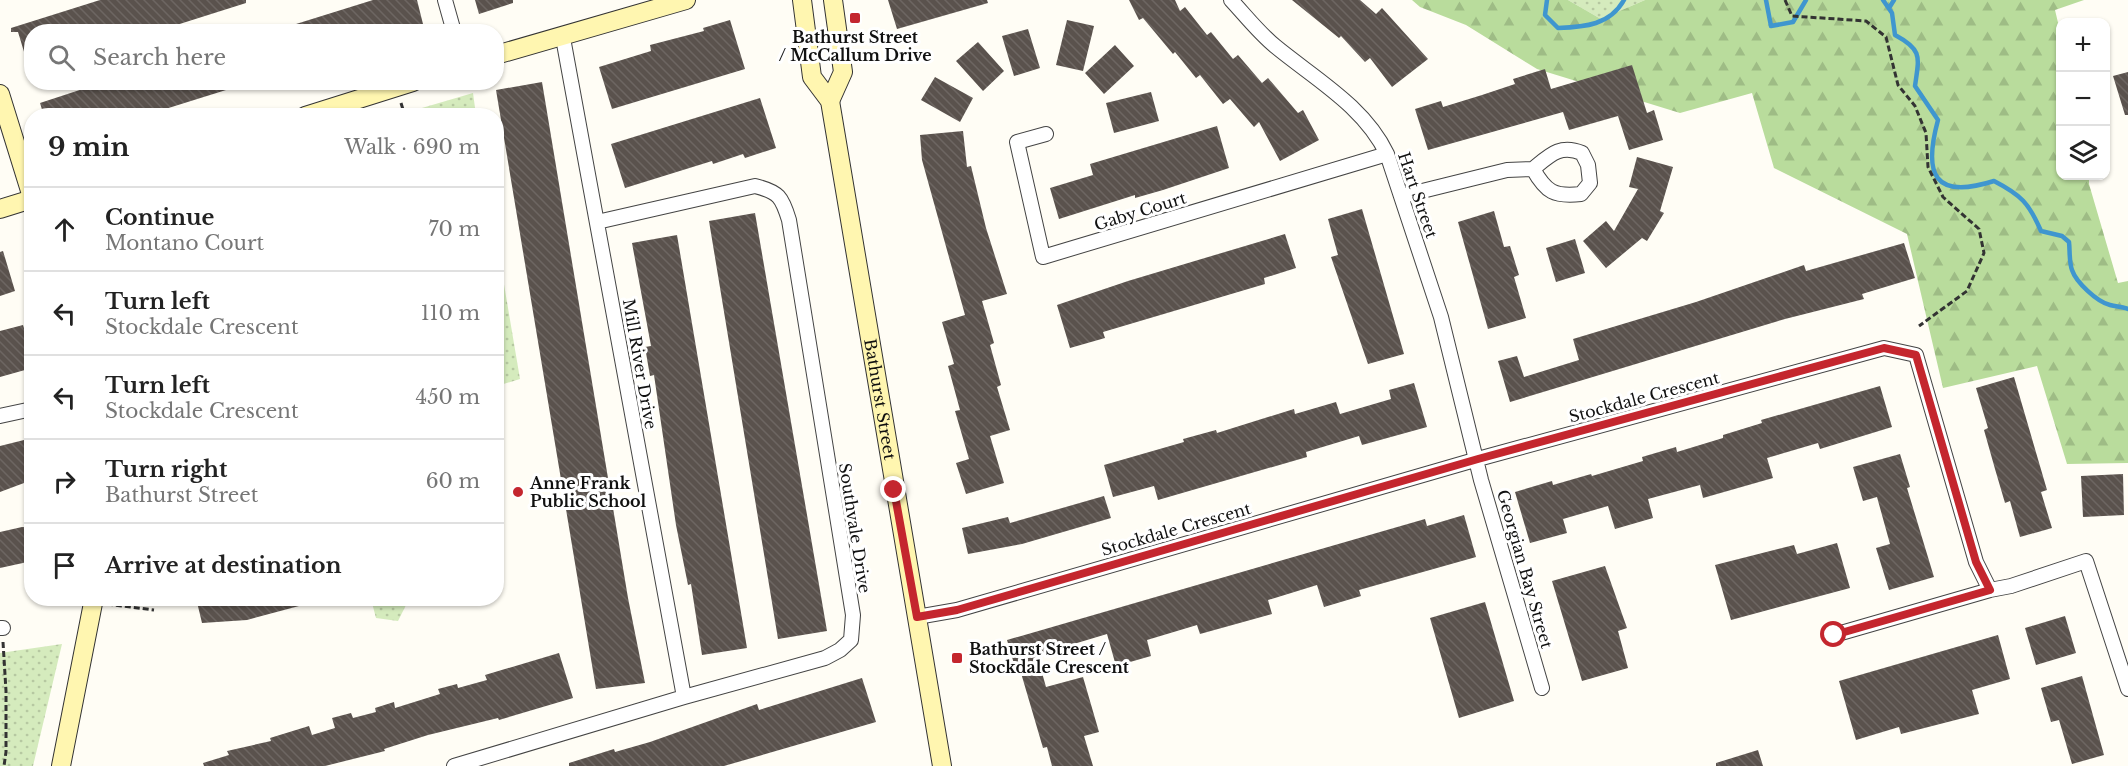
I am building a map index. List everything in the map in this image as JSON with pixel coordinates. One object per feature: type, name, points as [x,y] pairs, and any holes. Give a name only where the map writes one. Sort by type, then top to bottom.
[{"type":"main road","points":[[504,53],[563,38],[686,0]]},
{"type":"main road","name":"Bathurst Street","points":[[802,0],[812,77],[830,101],[942,766]]},
{"type":"main road","points":[[830,101],[843,72],[833,0]]},
{"type":"main road","points":[[330,108],[388,90]]},
{"type":"main road","points":[[0,94],[24,172]]},
{"type":"main road","points":[[0,209],[24,201]]},
{"type":"main road","points":[[61,766],[93,606]]},
{"type":"street","points":[[445,0],[452,24]]},
{"type":"street","name":"Hart Street","points":[[1231,0],[1274,45],[1338,93],[1379,138],[1402,196],[1441,317],[1468,433],[1478,459]]},
{"type":"street","name":"Mill River Drive","points":[[563,38],[684,697]]},
{"type":"street","name":"Gaby Court","points":[[1046,134],[1017,142],[1043,257],[1387,154]]},
{"type":"street","points":[[1402,196],[1507,170],[1533,169]]},
{"type":"street","name":"Southvale Drive","points":[[454,766],[684,697],[825,658],[840,651],[851,640],[853,615],[789,220],[783,200],[771,190],[755,186],[597,222]]},
{"type":"street","name":"Stockdale Crescent","points":[[917,617],[957,610],[1478,459],[1884,348],[1916,355],[1976,562],[1990,590]]},
{"type":"street","points":[[0,416],[24,411]]},
{"type":"street","name":"Georgian Bay Street","points":[[1478,459],[1482,480],[1542,688]]},
{"type":"street","points":[[1834,635],[2011,586],[2086,561],[2128,689]]},
{"type":"path","points":[[1785,0],[1792,16],[1866,21],[1886,37],[1898,85],[1915,106],[1926,133],[1928,167],[1943,197],[1980,229],[1984,252],[1967,291],[1919,326]]},
{"type":"path","points":[[400,101],[402,108]]},
{"type":"path","points":[[130,606],[154,610]]},
{"type":"path","points":[[2,628],[2,665],[6,691],[2,724],[6,752],[4,766]]},
{"type":"green space","points":[[1412,0],[1568,0],[1601,19],[1645,0],[2084,0],[2055,10],[2057,18],[2056,180],[2089,180],[2118,283],[2128,281],[2128,463],[2067,464],[2037,366],[1943,388],[1907,234],[1774,168],[1752,93],[1680,113],[1537,69],[1466,25],[1420,7]]},
{"type":"green space","points":[[1568,0],[1645,0],[1601,19]]},
{"type":"green space","points":[[473,93],[475,108],[422,108]]},
{"type":"green space","points":[[504,284],[520,379],[504,384]]},
{"type":"green space","points":[[373,606],[406,606],[398,621],[376,618]]},
{"type":"green space","points":[[62,644],[33,766],[0,766],[0,653]]},
{"type":"building","points":[[100,0],[246,0],[246,3],[180,24],[24,24],[24,52],[18,32],[11,32],[11,28]]},
{"type":"building","points":[[373,0],[417,0],[423,24],[296,24]]},
{"type":"building","points":[[475,0],[513,0],[513,3],[479,14]]},
{"type":"building","points":[[888,0],[987,0],[988,3],[897,29]]},
{"type":"building","points":[[1129,0],[1175,0],[1180,11],[1185,7],[1207,35],[1211,32],[1233,59],[1238,55],[1262,83],[1268,78],[1298,113],[1303,110],[1319,140],[1280,161],[1259,122],[1254,127],[1230,99],[1223,104],[1200,75],[1196,78],[1143,18],[1139,20]]},
{"type":"building","points":[[1292,0],[1360,0],[1376,14],[1382,8],[1428,59],[1392,87],[1370,58],[1365,62],[1341,36],[1339,38]]},
{"type":"building","points":[[730,20],[745,69],[612,109],[599,67],[651,51],[650,45],[704,31],[703,28]]},
{"type":"building","points":[[1067,20],[1094,26],[1083,71],[1056,65]]},
{"type":"building","points":[[1028,29],[1040,68],[1014,76],[1002,36]]},
{"type":"building","points":[[978,42],[1004,71],[983,91],[956,61]]},
{"type":"building","points":[[1115,45],[1134,66],[1104,94],[1085,73]]},
{"type":"building","points":[[1632,65],[1647,113],[1654,110],[1663,140],[1629,150],[1618,116],[1569,130],[1563,112],[1428,150],[1415,109],[1441,101],[1443,107],[1482,95],[1515,84],[1513,79],[1545,69],[1551,89]]},
{"type":"building","points":[[2128,72],[2128,115],[2125,115],[2113,76]]},
{"type":"building","points":[[935,77],[973,98],[960,122],[921,100]]},
{"type":"building","points":[[542,82],[628,598],[645,683],[596,689],[504,138],[504,108],[499,108],[496,90]]},
{"type":"building","points":[[80,90],[226,90],[169,108],[42,108],[40,103]]},
{"type":"building","points":[[1151,92],[1159,121],[1114,133],[1106,103]]},
{"type":"building","points":[[760,98],[776,148],[745,158],[743,154],[713,164],[712,161],[625,188],[611,144]]},
{"type":"building","points":[[1217,126],[1229,168],[1163,190],[1135,198],[1135,195],[1059,219],[1050,188],[1093,175],[1090,164]]},
{"type":"building","points":[[963,131],[967,167],[971,166],[986,228],[1007,294],[982,301],[994,343],[990,345],[1001,385],[997,387],[1010,430],[990,436],[1004,483],[966,494],[956,463],[969,459],[955,411],[960,410],[948,366],[954,364],[942,322],[965,315],[922,160],[920,135]]},
{"type":"building","points":[[1637,157],[1673,167],[1660,211],[1664,213],[1647,241],[1642,238],[1606,268],[1583,241],[1606,221],[1614,231],[1638,189],[1629,187]]},
{"type":"building","points":[[1362,209],[1404,354],[1368,364],[1331,257],[1338,255],[1328,219]]},
{"type":"building","points":[[1494,211],[1504,247],[1510,246],[1519,275],[1514,277],[1526,318],[1488,329],[1458,222]]},
{"type":"building","points":[[755,213],[827,631],[778,639],[709,221]]},
{"type":"building","points":[[1285,234],[1296,268],[1264,278],[1265,284],[1103,332],[1105,338],[1070,348],[1057,305],[1128,281]]},
{"type":"building","points":[[677,235],[747,648],[702,655],[691,584],[688,585],[676,525],[654,375],[650,376],[645,347],[651,346],[632,243]]},
{"type":"building","points":[[1575,239],[1585,273],[1556,282],[1546,248]]},
{"type":"building","points":[[1904,243],[1915,278],[1862,294],[1864,299],[1785,319],[1510,402],[1498,361],[1517,356],[1524,377],[1579,360],[1573,339],[1696,302],[1804,265],[1806,271]]},
{"type":"building","points":[[3,251],[15,291],[0,296],[0,252]]},
{"type":"building","points":[[23,325],[24,370],[0,377],[0,331]]},
{"type":"building","points":[[2014,377],[2047,490],[2041,492],[2052,528],[2020,537],[2010,501],[2005,503],[1984,430],[1988,428],[1976,388]]},
{"type":"building","points":[[1414,383],[1427,427],[1362,445],[1359,436],[1306,452],[1307,457],[1158,500],[1154,486],[1113,497],[1104,465],[1184,442],[1183,439],[1216,430],[1217,433],[1294,409],[1295,414],[1336,402],[1340,414],[1391,399],[1389,390]]},
{"type":"building","points":[[1880,386],[1892,427],[1820,449],[1818,443],[1767,458],[1773,478],[1703,498],[1700,485],[1648,499],[1653,518],[1615,529],[1608,506],[1563,519],[1567,533],[1530,543],[1515,492],[1552,481],[1553,485],[1591,474],[1592,476],[1643,461],[1642,457],[1676,447],[1677,452],[1723,438],[1723,435],[1762,423],[1761,420]]},
{"type":"building","points":[[24,440],[24,483],[0,492],[0,446]]},
{"type":"building","points":[[1900,454],[1910,487],[1907,488],[1934,577],[1889,590],[1876,548],[1890,544],[1877,497],[1863,501],[1853,467]]},
{"type":"building","points":[[2123,474],[2124,515],[2083,517],[2081,476]]},
{"type":"building","points":[[1104,496],[1111,518],[1022,544],[968,554],[962,528],[1008,517],[1010,523]]},
{"type":"building","points":[[1464,515],[1476,557],[1359,590],[1361,596],[1324,607],[1317,585],[1268,600],[1272,614],[1200,634],[1197,625],[1147,640],[1151,656],[1116,666],[1107,634],[1037,655],[1046,687],[1083,677],[1099,732],[1084,736],[1093,766],[1052,766],[1047,747],[1043,748],[1021,673],[1017,674],[1007,640],[1425,519],[1427,526]]},
{"type":"building","points":[[24,527],[24,563],[0,568],[0,532]]},
{"type":"building","points":[[1837,543],[1850,588],[1731,620],[1715,565],[1794,545],[1797,554]]},
{"type":"building","points":[[1605,566],[1627,628],[1618,631],[1628,668],[1582,681],[1552,581]]},
{"type":"building","points":[[1485,602],[1514,701],[1459,718],[1430,618]]},
{"type":"building","points":[[198,606],[299,606],[247,620],[202,623]]},
{"type":"building","points":[[2065,616],[2076,653],[2036,665],[2025,628]]},
{"type":"building","points":[[1998,635],[2010,679],[1972,690],[1979,714],[1901,734],[1899,727],[1856,740],[1839,681]]},
{"type":"building","points":[[559,653],[573,698],[499,720],[498,718],[428,735],[384,749],[385,751],[325,766],[204,766],[203,763],[229,755],[227,751],[271,741],[270,738],[309,726],[312,735],[335,728],[332,718],[351,713],[353,718],[376,712],[375,708],[394,702],[395,708],[440,694],[438,689],[457,684],[458,688],[487,680],[485,675]]},
{"type":"building","points":[[2082,676],[2104,755],[2072,764],[2059,720],[2051,722],[2041,688]]},
{"type":"building","points":[[862,678],[876,722],[724,766],[569,766],[569,763],[614,749],[615,752],[650,742],[757,704],[759,710]]},
{"type":"building","points":[[1758,750],[1763,766],[1716,766],[1716,763]]},
{"type":"waterway","points":[[1547,0],[1545,15],[1558,28],[1578,27],[1604,20],[1612,15],[1624,0]]},
{"type":"waterway","points":[[1766,0],[1771,26],[1793,22],[1806,0]]},
{"type":"waterway","points":[[1883,0],[1892,13],[1895,35],[1915,50],[1918,61],[1915,86],[1938,120],[1932,155],[1933,168],[1938,178],[1946,185],[1958,187],[1994,181],[2011,191],[2028,207],[2041,231],[2062,236],[2069,242],[2072,270],[2082,286],[2105,303],[2128,309]]},
{"type":"waterway","points":[[1889,8],[1894,0]]},
{"type":"place","name":"Bathurst Street / McCallum Drive","points":[[855,18]]},
{"type":"place","name":"Anne Frank Public School","points":[[518,492]]},
{"type":"place","name":"Bathurst Street / Stockdale Crescent","points":[[957,658]]},
{"type":"route","points":[[894,490],[917,617],[957,610],[1478,459],[1884,348],[1916,355],[1976,562],[1990,590],[1834,635]]}]
